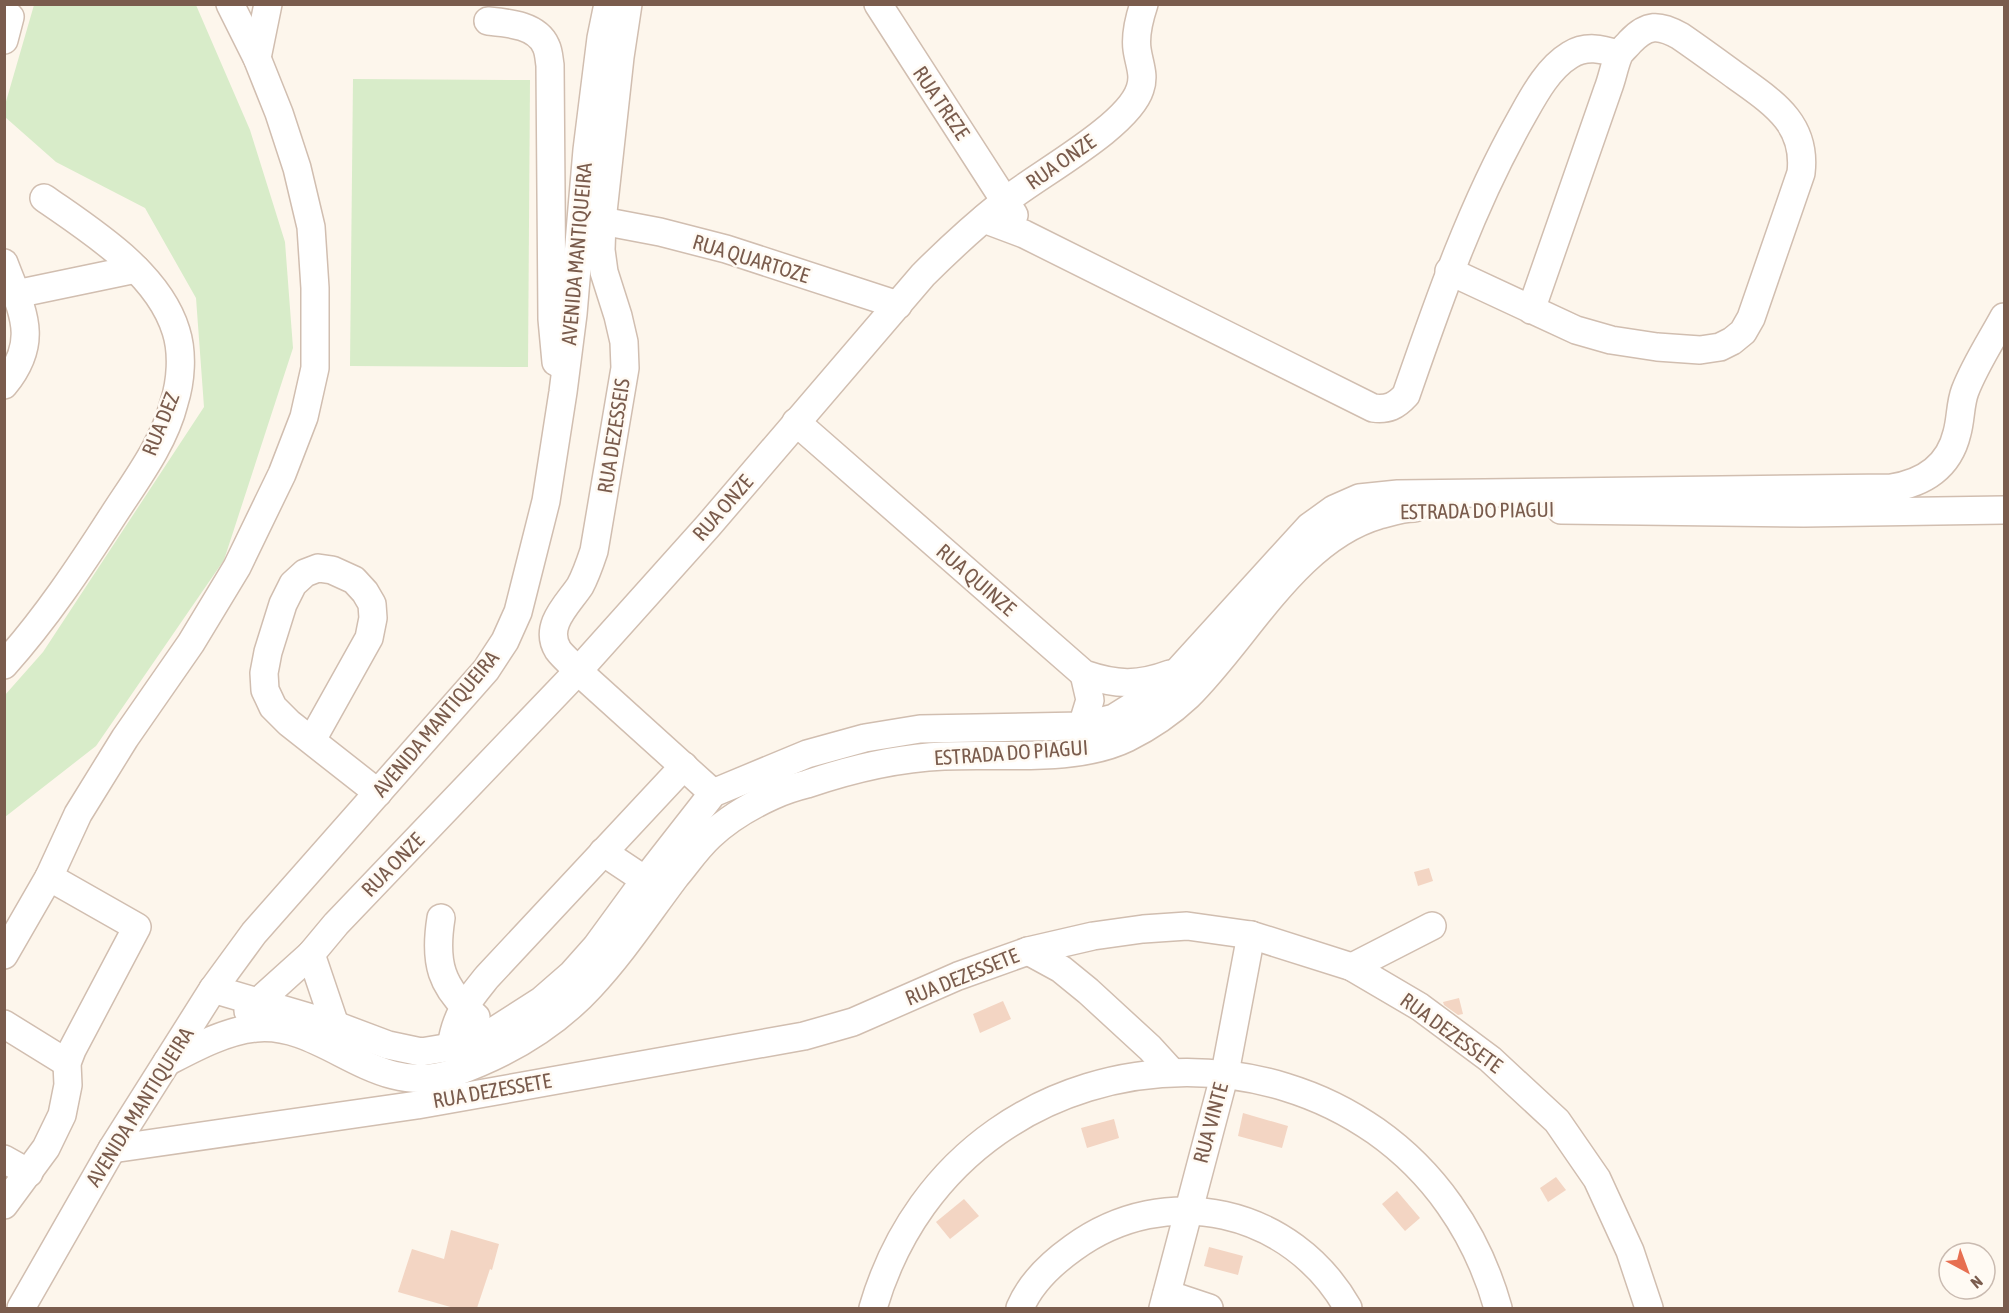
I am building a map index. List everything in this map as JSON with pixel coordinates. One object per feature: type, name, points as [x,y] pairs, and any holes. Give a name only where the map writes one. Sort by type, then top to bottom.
[{"type":"street","name":"AVENIDA MANTIQUEIRA","points":[[21,1308],[112,1149],[213,989],[254,933],[486,670],[505,641],[518,612],[546,501],[573,314],[587,150],[601,38],[608,4]]},
{"type":"street","name":"RUA DEZESSEIS","points":[[628,4],[620,57],[602,221],[601,250],[604,272],[624,342],[625,368],[594,550],[580,586],[555,623],[554,637],[558,649],[578,671],[713,793]]},
{"type":"street","name":"RUA TREZE","points":[[878,4],[1006,200],[1024,234]]},
{"type":"street","name":"RUA ONZE","points":[[234,1034],[242,1017],[257,1001],[311,954],[336,924],[578,671],[708,526],[922,275],[957,240],[1006,200],[1120,119],[1133,105],[1143,75],[1137,48],[1138,23],[1144,4]]},
{"type":"street","points":[[4,955],[49,877],[78,814],[125,738],[191,643],[237,567],[282,474],[304,417],[315,368],[315,288],[311,227],[297,168],[279,113],[257,58],[231,6],[268,5],[257,58]]},
{"type":"street","points":[[488,21],[534,30],[546,46],[550,77],[552,319],[555,358],[563,392]]},
{"type":"street","points":[[1449,272],[1531,310],[1576,330],[1611,340],[1657,347],[1700,350],[1720,347],[1743,332],[1751,318],[1801,173],[1803,157],[1798,139],[1789,121],[1776,105],[1680,36],[1657,26],[1646,29],[1618,54],[1531,310]]},
{"type":"street","points":[[984,219],[1024,234],[1373,408],[1392,408],[1406,394],[1449,272],[1494,169],[1544,81],[1571,54],[1586,48],[1600,48],[1618,54]]},
{"type":"street","name":"RUA DEZ","points":[[4,665],[32,634],[63,592],[130,490],[157,444],[174,404],[181,367],[177,331],[163,303],[136,269],[95,233],[44,198]]},
{"type":"street","name":"RUA QUARTOZE","points":[[602,221],[660,232],[726,249],[898,305]]},
{"type":"street","points":[[4,263],[25,320],[27,337],[24,354],[4,385]]},
{"type":"street","points":[[16,294],[136,269]]},
{"type":"street","points":[[213,989],[335,1025],[388,1045],[421,1052],[450,1047],[494,1031],[541,1000],[572,974],[596,947],[713,793],[807,754],[865,738],[920,729],[1082,726],[1114,718],[1154,693],[1177,672],[1309,527],[1334,509],[1359,498],[1398,494],[1891,489],[1910,485],[1929,476],[1941,465],[1952,449],[1958,433],[1965,393],[1980,359],[2004,317]]},
{"type":"street","name":"RUA QUINZE","points":[[796,422],[1084,674],[1107,682],[1135,684],[1177,672]]},
{"type":"street","name":"ESTRADA DO PIAGUI","points":[[167,1062],[203,1044],[256,1028],[281,1029],[305,1036],[396,1077],[422,1079],[451,1074],[491,1056],[528,1039],[562,1014],[590,988],[688,860],[710,836],[737,816],[773,795],[827,777],[882,763],[942,756],[1086,751],[1124,740],[1157,721],[1188,695],[1308,557],[1336,535],[1365,519],[1404,508],[1804,513],[2004,510]]},
{"type":"street","points":[[312,741],[369,638],[374,618],[372,604],[354,580],[332,570],[318,568],[305,573],[293,584],[283,604],[268,652],[264,673],[265,690],[273,707],[289,723],[378,793]]},
{"type":"street","points":[[1082,726],[1090,700],[1084,674]]},
{"type":"street","points":[[450,1047],[454,1025],[464,1007],[487,977],[684,766]]},
{"type":"street","points":[[603,852],[645,880]]},
{"type":"street","points":[[4,1205],[46,1148],[62,1114],[69,1085],[67,1064],[88,1017],[137,927],[49,877]]},
{"type":"street","points":[[441,918],[437,940],[439,965],[447,985],[464,1007],[494,1031]]},
{"type":"street","name":"RUA DEZESSETE","points":[[112,1149],[417,1105],[804,1036],[853,1022],[958,976],[1028,951],[1093,936],[1187,926],[1251,935],[1352,967],[1420,1007],[1490,1059],[1557,1121],[1596,1179],[1630,1251],[1649,1308]]},
{"type":"street","points":[[1352,967],[1432,926]]},
{"type":"street","name":"RUA VINTE","points":[[1165,1301],[1225,1073],[1251,935]]},
{"type":"street","points":[[1028,951],[1061,969],[1088,991],[1150,1048],[1171,1071]]},
{"type":"street","points":[[311,954],[335,1025]]},
{"type":"street","points":[[8,1034],[67,1064]]},
{"type":"street","points":[[873,1308],[881,1282],[904,1233],[936,1189],[973,1150],[1017,1118],[1065,1094],[1117,1078],[1171,1071],[1225,1073],[1282,1085],[1336,1107],[1386,1139],[1429,1179],[1464,1226],[1490,1278],[1498,1308]]},
{"type":"street","points":[[4,1159],[28,1173]]},
{"type":"street","points":[[1020,1308],[1023,1300],[1054,1262],[1094,1233],[1139,1215],[1188,1210],[1236,1217],[1280,1237],[1318,1268],[1348,1308]]},
{"type":"street","points":[[1165,1301],[1209,1308]]},
{"type":"green space","points":[[34,5],[196,5],[250,130],[285,242],[293,348],[224,560],[96,746],[5,817],[5,695],[43,652],[204,407],[196,298],[145,208],[56,162],[5,117],[5,105]]},
{"type":"green space","points":[[353,79],[530,80],[528,367],[350,366]]},
{"type":"building","points":[[1429,868],[1433,881],[1418,886],[1414,872]]},
{"type":"building","points":[[1459,998],[1463,1014],[1458,1015],[1443,1002]]},
{"type":"building","points":[[1003,1001],[1011,1019],[980,1033],[973,1014]]},
{"type":"building","points":[[1243,1113],[1288,1126],[1282,1148],[1238,1136]]},
{"type":"building","points":[[1114,1119],[1119,1138],[1087,1148],[1081,1128]]},
{"type":"building","points":[[1556,1177],[1566,1190],[1548,1202],[1540,1188]]},
{"type":"building","points":[[1397,1191],[1420,1218],[1405,1231],[1382,1204]]},
{"type":"building","points":[[964,1199],[979,1216],[950,1239],[936,1222]]},
{"type":"building","points":[[451,1230],[499,1244],[492,1270],[490,1269],[477,1308],[454,1308],[398,1292],[412,1249],[444,1259]]},
{"type":"building","points":[[1209,1247],[1243,1256],[1238,1275],[1204,1266]]}]
